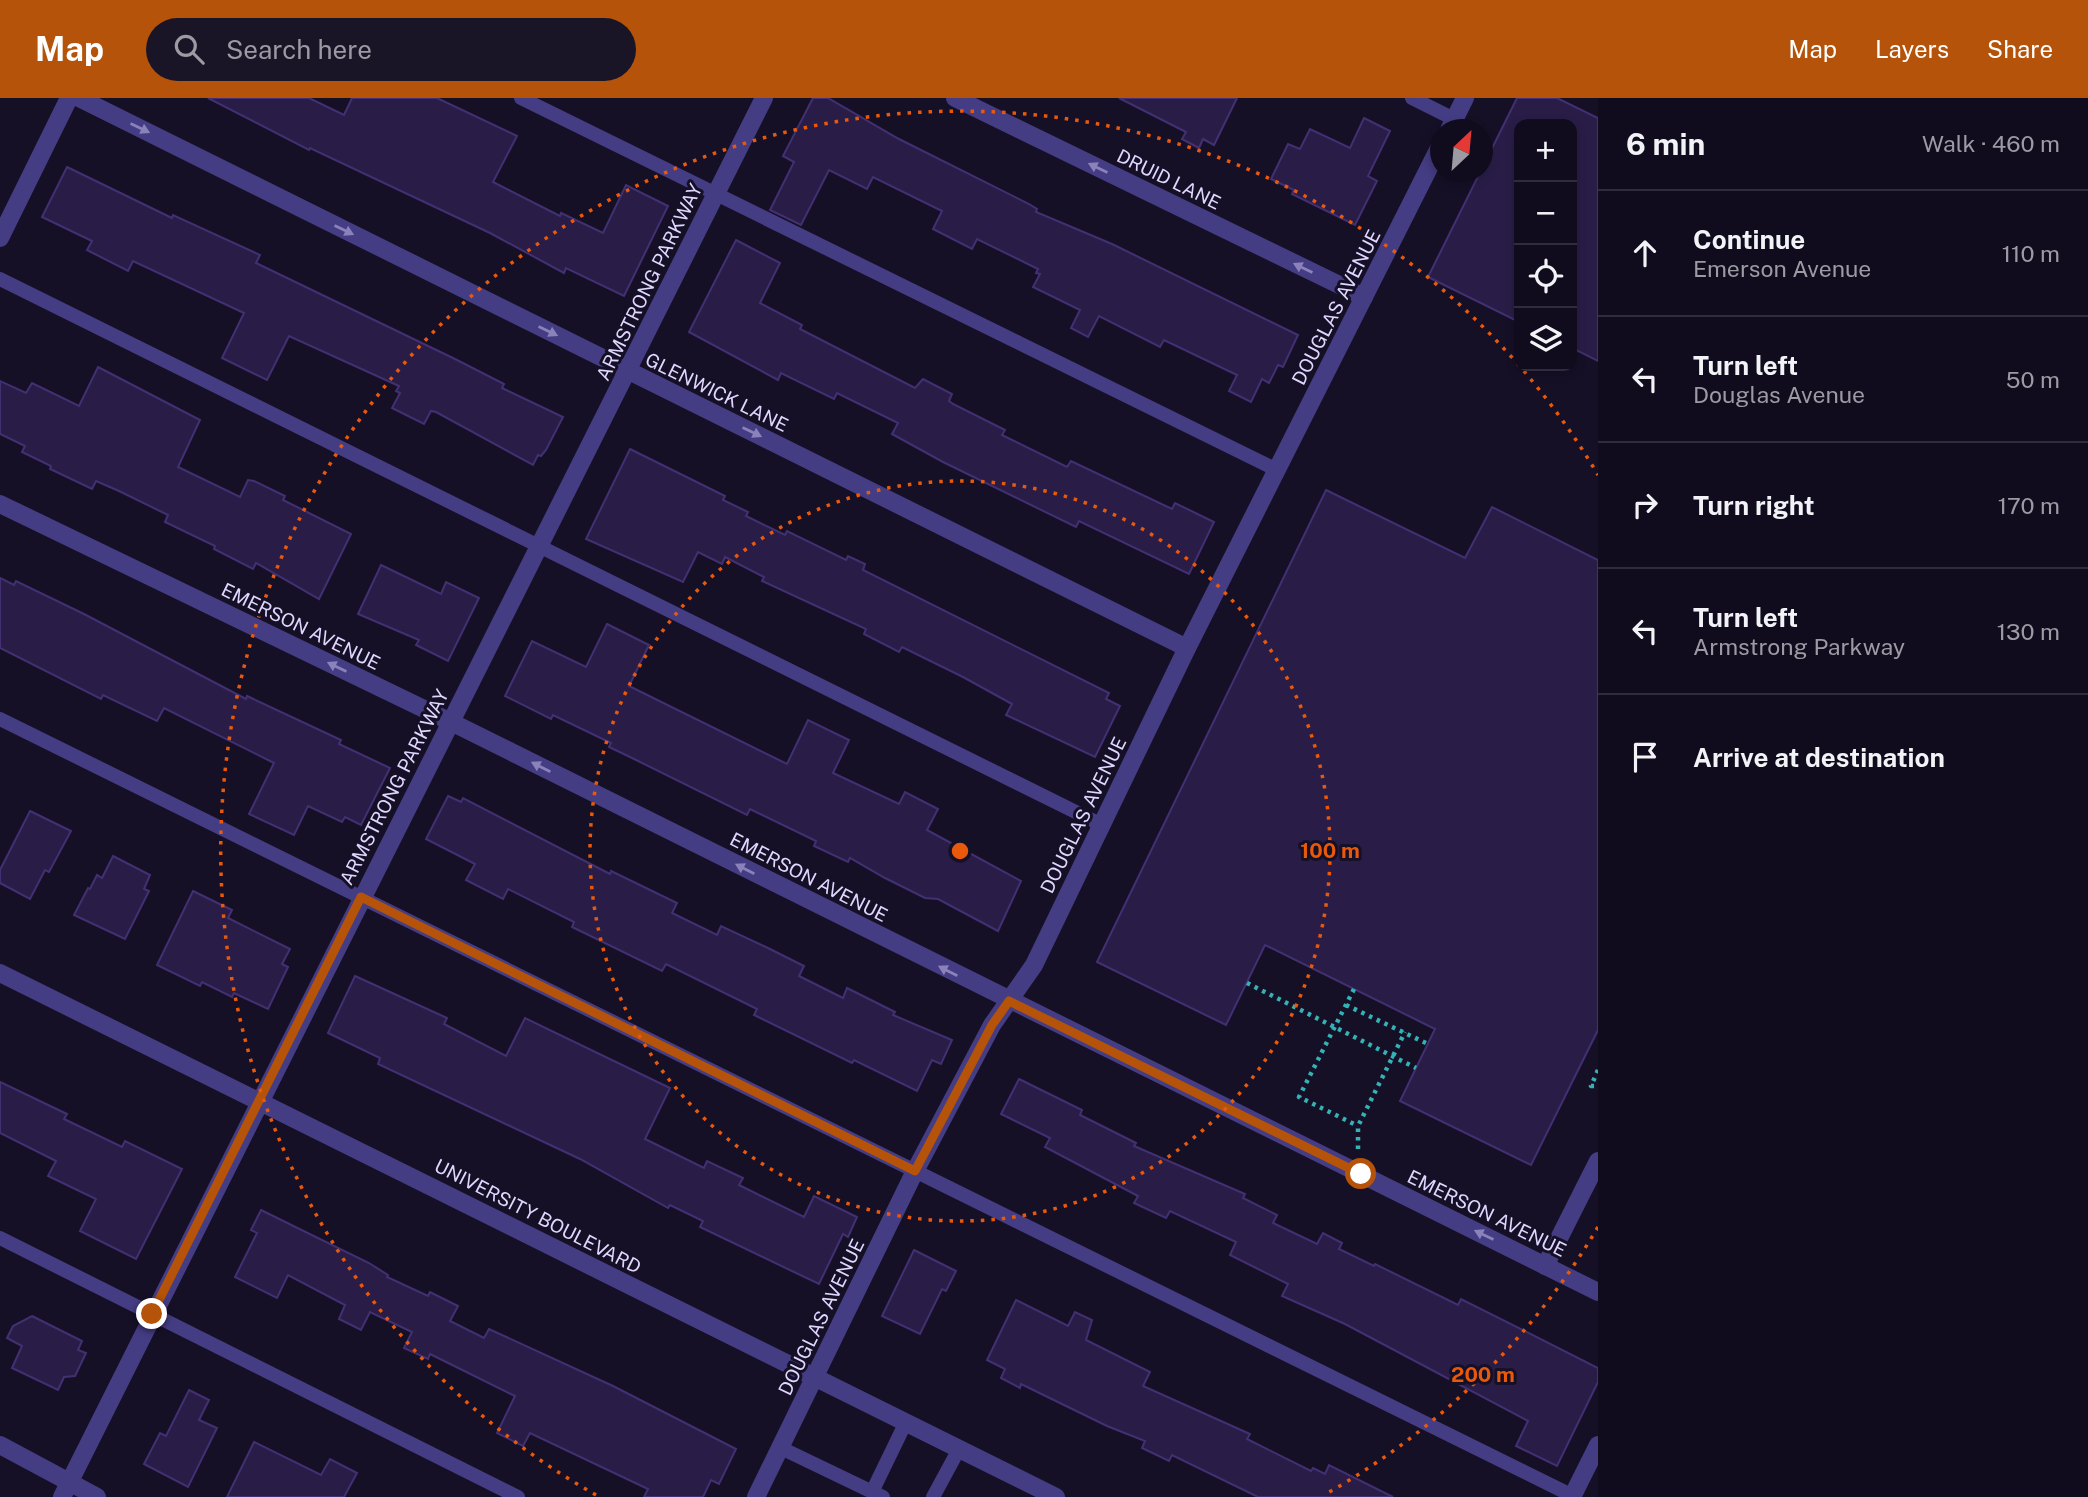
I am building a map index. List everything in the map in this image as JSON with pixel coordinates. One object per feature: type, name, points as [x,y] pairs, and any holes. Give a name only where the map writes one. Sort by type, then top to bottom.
[{"type":"street","points":[[0,238],[69,98]]},
{"type":"street","name":"GLENWICK LANE","points":[[79,98],[1187,648]]},
{"type":"street","name":"ARMSTRONG PARKWAY","points":[[66,1489],[764,98]]},
{"type":"street","name":"DRUID LANE","points":[[955,98],[1364,298]]},
{"type":"street","points":[[1454,119],[1465,98]]},
{"type":"street","name":"DOUGLAS AVENUE","points":[[756,1497],[915,1171],[992,1025],[1034,965],[1187,648],[1430,166]]},
{"type":"street","name":"EMERSON AVENUE","points":[[0,504],[451,722],[1598,1292]]},
{"type":"street","name":"UNIVERSITY BOULEVARD","points":[[0,973],[1056,1497]]},
{"type":"street","points":[[1545,1266],[1598,1161]]},
{"type":"street","points":[[1573,1496],[1598,1445]]},
{"type":"street","points":[[0,1446],[66,1489],[97,1497]]},
{"type":"lane","points":[[521,98],[1277,470]]},
{"type":"lane","points":[[1412,98],[1444,119]]},
{"type":"lane","points":[[0,279],[540,544],[1102,825]]},
{"type":"lane","points":[[0,719],[1573,1496]]},
{"type":"lane","points":[[0,1238],[518,1497]]},
{"type":"lane","points":[[781,1448],[877,1494],[905,1423]]},
{"type":"lane","points":[[933,1497],[959,1449]]},
{"type":"path","points":[[1247,983],[1416,1068]]},
{"type":"path","points":[[1354,989],[1299,1097],[1357,1127],[1405,1032]]},
{"type":"path","points":[[1346,1004],[1428,1044]]},
{"type":"path","points":[[1598,1070],[1591,1086],[1598,1086]]},
{"type":"building","points":[[208,98],[309,98],[344,115],[352,98],[437,98],[517,136],[493,182],[560,216],[561,213],[603,233],[626,185],[668,206],[624,296],[566,268],[564,273],[490,233],[310,148],[309,150]]},
{"type":"building","points":[[813,98],[828,98],[899,139],[1029,204],[1037,209],[1036,212],[1112,244],[1298,335],[1283,367],[1278,365],[1269,383],[1262,379],[1251,402],[1229,391],[1237,375],[1164,340],[1160,347],[1099,316],[1088,337],[1071,328],[1080,310],[1033,287],[1040,274],[1036,273],[1038,269],[977,239],[972,249],[933,229],[942,211],[873,177],[867,189],[829,170],[801,225],[770,210],[794,162],[783,156]]},
{"type":"building","points":[[1119,98],[1237,98],[1214,145],[1203,139],[1199,148],[1182,139],[1186,132]]},
{"type":"building","points":[[1517,98],[1557,98],[1598,118],[1598,361],[1577,350],[1577,119],[1514,119],[1514,320],[1428,277],[1475,182],[1493,182],[1493,146]]},
{"type":"building","points":[[1364,118],[1390,131],[1368,176],[1377,181],[1355,225],[1292,194],[1294,190],[1271,179],[1288,144],[1300,149],[1310,129],[1350,148]]},
{"type":"building","points":[[67,167],[172,218],[173,215],[260,255],[256,263],[455,359],[504,384],[502,388],[563,417],[546,450],[541,456],[538,455],[533,465],[436,412],[431,411],[424,424],[392,408],[400,393],[396,391],[399,386],[289,336],[267,380],[222,358],[244,313],[133,261],[128,271],[87,250],[92,241],[42,217]]},
{"type":"building","points":[[736,240],[780,263],[760,303],[802,325],[800,329],[915,388],[923,379],[952,394],[949,401],[953,404],[1005,430],[1002,435],[1067,467],[1071,461],[1172,509],[1175,503],[1214,522],[1189,574],[1079,521],[1076,527],[943,462],[892,434],[898,423],[837,393],[834,399],[781,373],[778,380],[689,332]]},
{"type":"building","points":[[98,367],[200,420],[178,467],[240,497],[248,480],[254,481],[285,496],[283,500],[351,534],[319,599],[256,563],[253,569],[214,549],[215,546],[165,522],[168,515],[119,491],[96,481],[92,489],[50,469],[51,466],[22,452],[25,446],[0,434],[0,381],[26,393],[32,383],[79,406]]},
{"type":"building","points":[[630,449],[725,496],[723,500],[748,512],[746,516],[785,535],[787,531],[846,560],[848,556],[865,564],[863,570],[1109,693],[1106,699],[1120,706],[1095,757],[1006,715],[1012,704],[963,677],[902,647],[899,652],[864,634],[866,629],[762,581],[764,577],[725,557],[722,564],[698,552],[683,582],[586,539]]},
{"type":"building","points":[[1326,490],[1465,558],[1492,507],[1598,560],[1598,1030],[1531,1165],[1400,1101],[1435,1029],[1265,945],[1226,1025],[1097,962]]},
{"type":"building","points":[[381,565],[441,594],[446,582],[479,598],[448,661],[416,645],[419,640],[358,614]]},
{"type":"building","points":[[0,578],[14,585],[16,581],[84,614],[246,699],[247,696],[341,740],[339,744],[390,768],[361,825],[345,817],[342,822],[308,806],[294,835],[249,814],[274,763],[164,708],[157,721],[103,695],[101,699],[0,648]]},
{"type":"building","points":[[607,624],[649,645],[629,686],[787,764],[808,720],[849,740],[833,773],[899,804],[905,792],[938,809],[927,830],[1021,881],[998,931],[938,899],[925,898],[850,858],[848,862],[814,846],[816,841],[750,809],[747,815],[609,747],[611,743],[553,715],[551,719],[505,696],[532,641],[586,667]]},
{"type":"building","points":[[448,796],[461,802],[463,798],[610,874],[611,871],[677,903],[672,913],[717,935],[721,926],[804,966],[799,976],[843,998],[847,988],[895,1012],[893,1015],[952,1040],[941,1064],[932,1060],[917,1091],[754,1015],[757,1009],[666,964],[662,971],[572,927],[574,922],[508,889],[503,899],[466,880],[475,864],[426,839]]},
{"type":"building","points":[[30,811],[71,831],[49,872],[45,870],[30,899],[0,883],[0,870]]},
{"type":"building","points":[[113,856],[150,875],[144,889],[149,891],[125,939],[74,915],[88,888],[90,889],[97,875],[102,878]]},
{"type":"building","points":[[193,891],[232,910],[228,918],[290,949],[282,964],[288,967],[268,1009],[234,993],[232,997],[202,982],[200,986],[157,965]]},
{"type":"building","points":[[355,976],[447,1018],[444,1024],[506,1056],[525,1018],[670,1088],[645,1139],[704,1168],[707,1161],[743,1178],[739,1185],[804,1217],[814,1196],[857,1217],[848,1237],[843,1234],[819,1284],[700,1227],[703,1221],[670,1205],[668,1208],[580,1159],[378,1064],[380,1058],[328,1033]]},
{"type":"building","points":[[1019,1079],[1082,1110],[1080,1115],[1136,1143],[1134,1146],[1245,1194],[1243,1198],[1277,1215],[1273,1223],[1317,1244],[1323,1233],[1342,1243],[1339,1249],[1458,1305],[1461,1299],[1598,1368],[1598,1382],[1557,1466],[1516,1446],[1528,1421],[1345,1324],[1282,1296],[1288,1284],[1230,1255],[1236,1242],[1170,1211],[1166,1218],[1134,1203],[1138,1196],[1045,1147],[1050,1138],[1001,1114]]},
{"type":"building","points":[[0,1082],[67,1114],[64,1119],[122,1147],[125,1141],[182,1169],[136,1259],[80,1231],[96,1199],[48,1176],[56,1161],[0,1133]]},
{"type":"building","points":[[261,1210],[369,1263],[388,1275],[387,1277],[428,1296],[430,1292],[458,1306],[450,1321],[484,1338],[489,1329],[613,1386],[736,1449],[719,1484],[711,1480],[703,1497],[644,1497],[648,1489],[530,1433],[523,1446],[497,1433],[515,1396],[430,1354],[428,1359],[404,1348],[412,1332],[370,1312],[361,1330],[339,1319],[345,1305],[288,1275],[277,1298],[235,1277],[257,1233],[251,1230]]},
{"type":"building","points":[[914,1250],[956,1271],[946,1291],[942,1289],[920,1334],[882,1316]]},
{"type":"building","points":[[1016,1300],[1068,1326],[1075,1312],[1092,1320],[1086,1340],[1150,1372],[1143,1386],[1250,1434],[1247,1439],[1311,1471],[1313,1468],[1325,1474],[1329,1465],[1393,1497],[1258,1497],[1172,1455],[1169,1461],[1142,1448],[1145,1441],[1107,1426],[1021,1384],[1020,1388],[1001,1378],[1005,1369],[987,1360]]},
{"type":"building","points":[[32,1316],[82,1341],[78,1350],[86,1353],[75,1376],[64,1377],[58,1390],[12,1368],[22,1346],[7,1338],[13,1326]]},
{"type":"building","points":[[189,1390],[209,1400],[199,1420],[217,1428],[188,1487],[144,1464],[160,1433],[166,1436]]},
{"type":"building","points":[[254,1442],[321,1475],[330,1459],[357,1473],[344,1497],[227,1497]]},
{"type":"route","points":[[152,1314],[361,897],[915,1171],[992,1025],[1009,1001],[1361,1174]]}]
